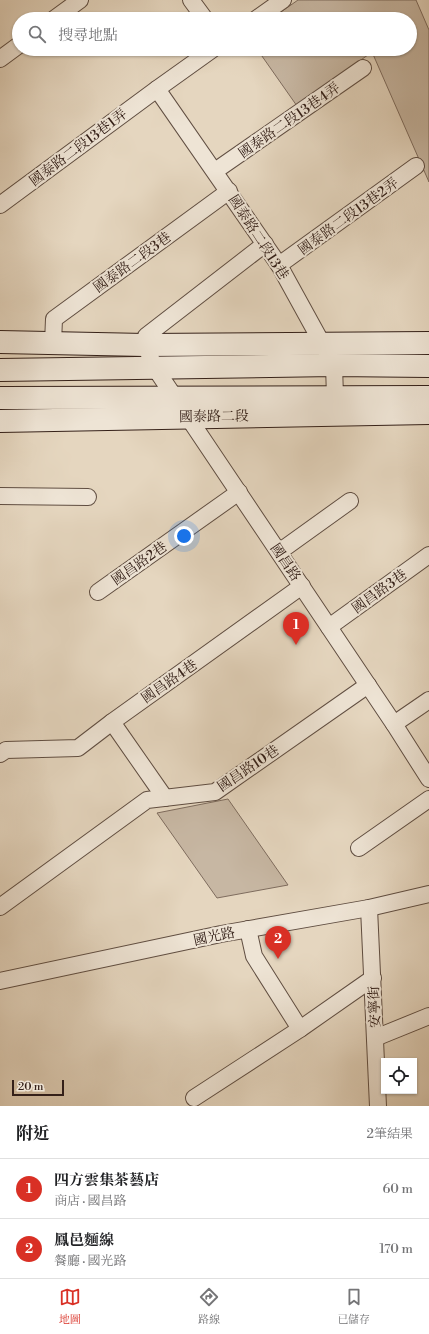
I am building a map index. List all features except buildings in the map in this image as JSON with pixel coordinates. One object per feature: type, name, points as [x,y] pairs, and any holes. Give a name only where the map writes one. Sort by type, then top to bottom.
[{"type":"street","points":[[64,12],[80,0]]},
{"type":"street","points":[[191,0],[200,12]]},
{"type":"street","points":[[266,12],[283,0]]},
{"type":"street","points":[[0,59],[12,50]]},
{"type":"street","name":"國泰路二段13巷1弄","points":[[0,205],[203,56]]},
{"type":"street","name":"國泰路二段13巷4弄","points":[[215,171],[363,68]]},
{"type":"street","name":"國泰路二段13巷","points":[[157,89],[279,265],[334,366],[335,397]]},
{"type":"street","name":"國泰路二段13巷2弄","points":[[279,265],[416,166]]},
{"type":"street","name":"國泰路二段3巷","points":[[53,343],[54,319],[229,191]]},
{"type":"street","points":[[145,345],[146,336],[265,244]]},
{"type":"street","points":[[0,342],[145,345],[429,343]]},
{"type":"street","name":"國昌路","points":[[145,345],[155,368],[302,586],[429,779]]},
{"type":"street","points":[[0,370],[429,366]]},
{"type":"street","name":"國泰路二段","points":[[0,398],[429,397]]},
{"type":"street","name":"國泰路二段","points":[[0,420],[429,413]]},
{"type":"street","name":"國昌路2巷","points":[[98,592],[239,492]]},
{"type":"street","points":[[0,496],[88,497]]},
{"type":"street","points":[[279,552],[350,501]]},
{"type":"street","name":"國昌路3巷","points":[[329,627],[429,555]]},
{"type":"street","name":"國昌路4巷","points":[[0,754],[6,750],[78,748],[302,586]]},
{"type":"street","name":"國昌路10巷","points":[[0,906],[147,800],[215,792],[368,685]]},
{"type":"street","points":[[394,724],[429,700]]},
{"type":"street","points":[[112,722],[165,798]]},
{"type":"street","points":[[359,848],[429,799]]},
{"type":"street","name":"國光路","points":[[0,981],[248,929],[369,908],[429,894]]},
{"type":"street","name":"安寧街","points":[[369,908],[378,1106]]},
{"type":"street","points":[[248,929],[254,956],[300,1029]]},
{"type":"street","points":[[194,1098],[300,1029],[373,978]]},
{"type":"street","points":[[375,1038],[429,1016]]},
{"type":"shaded area","points":[[298,0],[416,0],[429,30],[429,182],[374,56],[417,56],[417,12],[281,12]]},
{"type":"shaded area","points":[[262,56],[366,56],[297,106]]},
{"type":"shaded area","points":[[228,799],[288,885],[217,898],[157,813]]},
{"type":"place","name":"四方雲集茶藝店","points":[[296,645]]},
{"type":"place","name":"鳳邑麵線","points":[[278,959]]}]
